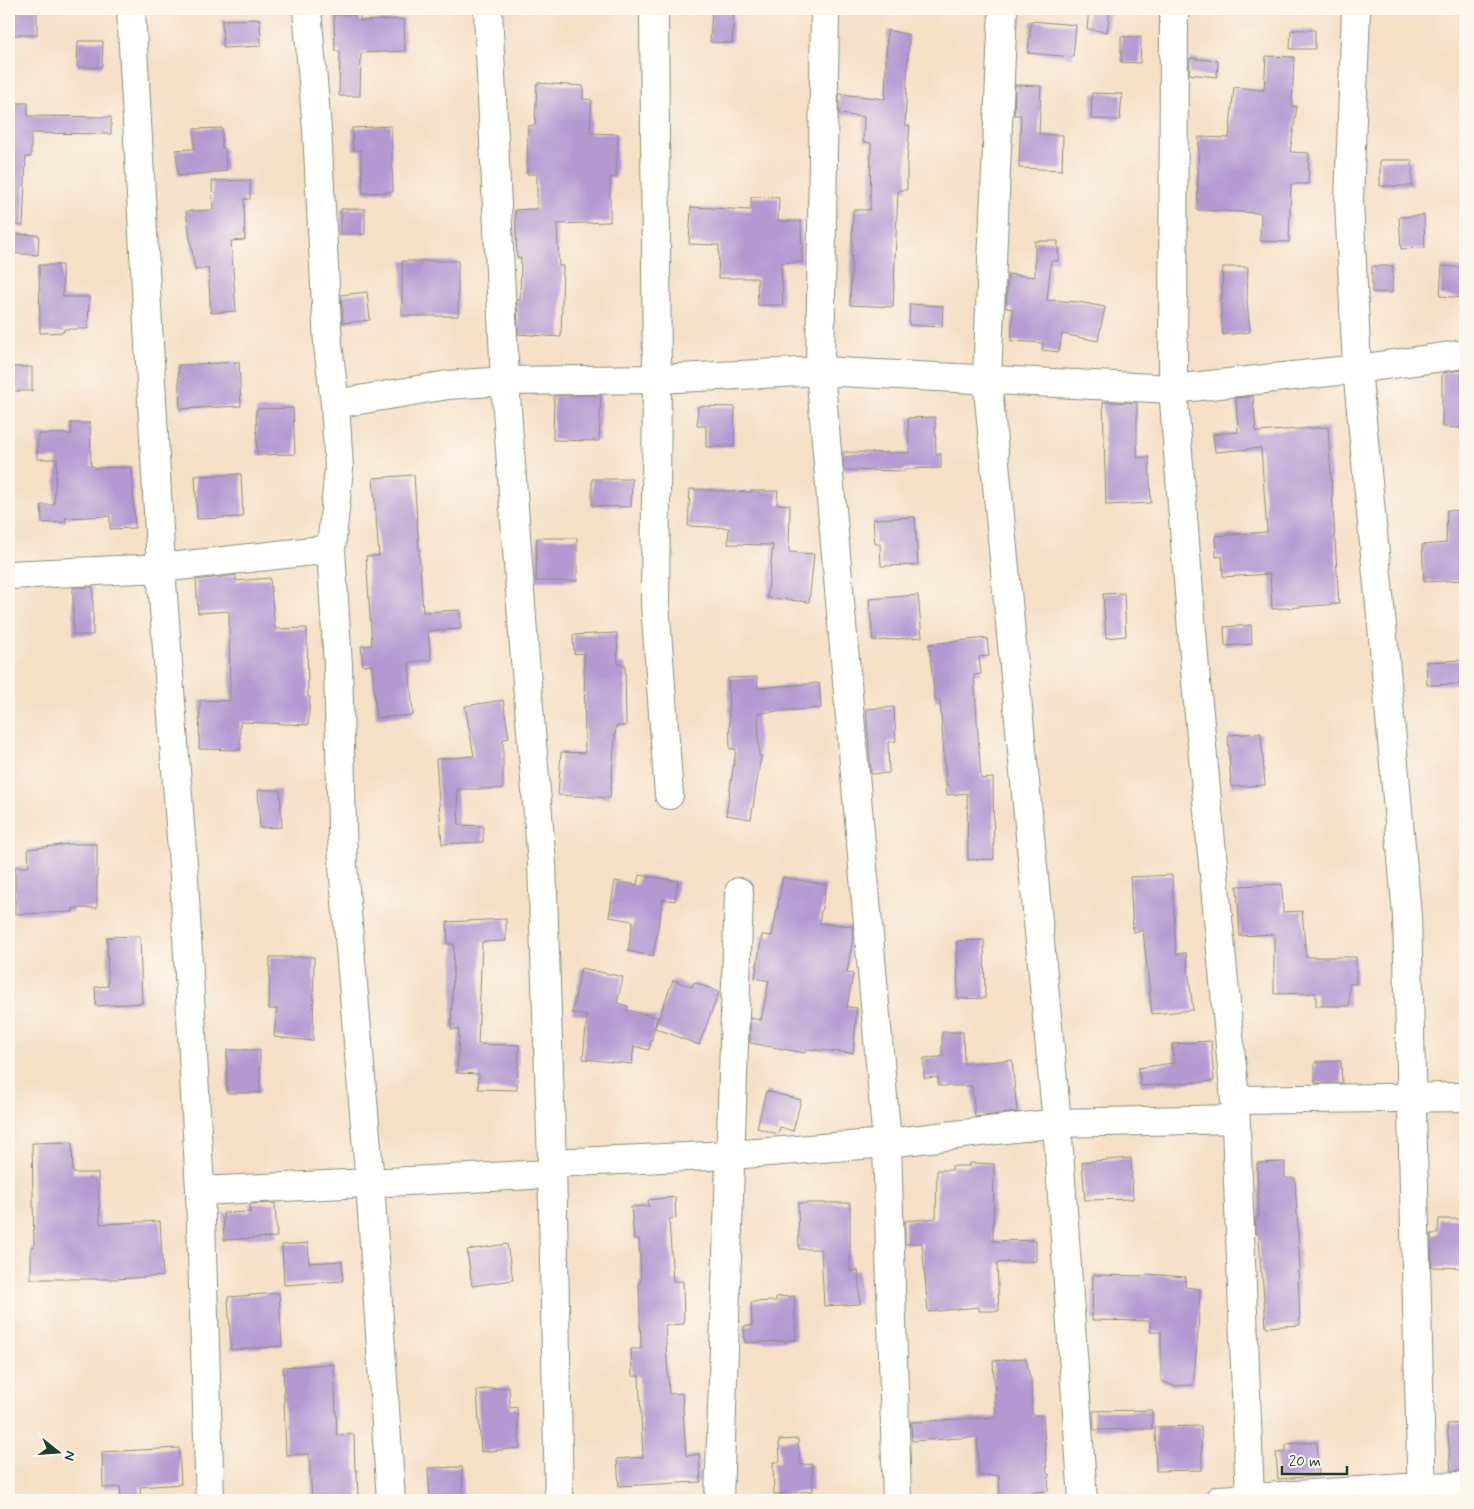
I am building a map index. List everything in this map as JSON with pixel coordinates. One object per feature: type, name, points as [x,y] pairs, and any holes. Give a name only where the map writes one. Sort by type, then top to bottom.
[{"type":"street","points":[[131,9],[161,568],[184,878],[200,1191],[210,1500]]},
{"type":"street","points":[[307,9],[317,130],[328,345],[335,404],[339,468],[331,549],[338,666],[343,866],[370,1182],[391,1500]]},
{"type":"street","points":[[488,9],[505,381],[542,863],[559,1500]]},
{"type":"street","points":[[654,9],[657,379],[655,604],[669,795]]},
{"type":"street","points":[[825,9],[820,370],[887,1143],[897,1500]]},
{"type":"street","points":[[1003,9],[987,378],[1057,1123],[1083,1500]]},
{"type":"street","points":[[1174,9],[1173,388],[1196,682],[1235,1110],[1250,1499]]},
{"type":"street","points":[[1356,9],[1349,201],[1357,370],[1384,647],[1407,916],[1422,1494]]},
{"type":"street","points":[[335,404],[448,385],[505,381],[657,379],[820,370],[1173,388],[1357,370],[1465,354]]},
{"type":"street","points":[[9,575],[161,568],[331,549]]},
{"type":"street","points":[[720,1500],[739,892]]},
{"type":"street","points":[[200,1191],[370,1182],[887,1143],[1057,1123],[1411,1097],[1465,1097]]},
{"type":"street","points":[[1219,1500],[1422,1494],[1465,1486]]},
{"type":"building","points":[[9,9],[37,9],[37,35],[9,35]]},
{"type":"building","points":[[712,9],[734,9],[732,43],[710,42]]},
{"type":"building","points":[[1089,9],[1110,10],[1107,32],[1087,29]]},
{"type":"building","points":[[360,14],[360,21],[404,19],[405,51],[361,53],[360,96],[339,96],[340,51],[335,51],[334,15]]},
{"type":"building","points":[[260,19],[261,46],[223,48],[222,20]]},
{"type":"building","points":[[1031,21],[1076,25],[1073,57],[1028,53]]},
{"type":"building","points":[[887,30],[909,35],[905,125],[910,126],[907,190],[898,190],[893,307],[850,305],[853,210],[870,210],[871,143],[863,142],[864,117],[839,114],[839,94],[885,99]]},
{"type":"building","points":[[1291,30],[1315,30],[1315,49],[1290,49]]},
{"type":"building","points":[[1121,36],[1141,37],[1140,63],[1121,62]]},
{"type":"building","points":[[78,41],[103,41],[102,67],[77,67]]},
{"type":"building","points":[[1266,56],[1294,57],[1292,106],[1297,106],[1290,152],[1309,153],[1308,184],[1291,184],[1289,242],[1260,241],[1261,213],[1197,210],[1199,137],[1229,138],[1234,87],[1264,90]]},
{"type":"building","points":[[1190,58],[1218,61],[1217,77],[1189,74]]},
{"type":"building","points":[[537,83],[583,86],[583,99],[592,100],[590,133],[618,134],[616,178],[610,177],[610,222],[557,224],[559,266],[563,266],[561,337],[518,334],[517,300],[520,300],[521,258],[517,258],[515,210],[537,209],[537,174],[527,174],[528,126],[535,125]]},
{"type":"building","points":[[1015,85],[1041,86],[1039,134],[1063,135],[1062,170],[1019,168],[1021,115],[1014,115]]},
{"type":"building","points":[[1092,93],[1122,94],[1120,120],[1091,119]]},
{"type":"building","points":[[9,103],[28,103],[28,116],[111,117],[111,134],[31,133],[31,157],[26,157],[23,226],[9,225]]},
{"type":"building","points":[[391,126],[393,192],[363,193],[361,150],[353,150],[352,128]]},
{"type":"building","points":[[222,128],[222,148],[225,148],[226,171],[178,176],[176,150],[194,149],[194,129]]},
{"type":"building","points":[[1380,160],[1412,160],[1412,186],[1380,186]]},
{"type":"building","points":[[250,180],[250,199],[244,199],[245,240],[231,241],[236,311],[211,313],[208,268],[195,270],[186,211],[213,210],[212,181]]},
{"type":"building","points":[[751,197],[779,198],[778,221],[801,221],[802,262],[781,263],[783,305],[758,305],[757,278],[718,278],[719,245],[689,244],[691,207],[751,210]]},
{"type":"building","points":[[341,209],[365,209],[365,234],[341,234]]},
{"type":"building","points":[[1424,215],[1425,248],[1401,249],[1399,217]]},
{"type":"building","points":[[9,234],[39,235],[38,255],[9,253]]},
{"type":"building","points":[[1035,241],[1058,241],[1058,261],[1051,261],[1047,300],[1079,302],[1105,307],[1098,341],[1062,334],[1059,352],[1042,350],[1043,343],[1011,341],[1013,309],[1006,308],[1008,274],[1035,277]]},
{"type":"building","points":[[402,261],[458,261],[458,316],[402,316]]},
{"type":"building","points":[[39,265],[62,265],[63,297],[89,297],[88,329],[64,329],[64,332],[40,333]]},
{"type":"building","points":[[1372,266],[1393,266],[1392,293],[1372,292]]},
{"type":"building","points":[[1442,266],[1465,268],[1465,298],[1440,296]]},
{"type":"building","points":[[1223,267],[1248,267],[1247,301],[1250,332],[1223,335],[1221,314]]},
{"type":"building","points":[[367,292],[370,320],[343,323],[341,295]]},
{"type":"building","points":[[910,304],[943,306],[942,327],[909,325]]},
{"type":"building","points":[[239,362],[241,406],[180,409],[178,365]]},
{"type":"building","points":[[10,367],[32,367],[32,391],[10,391]]},
{"type":"building","points":[[1462,370],[1462,428],[1442,427],[1442,373]]},
{"type":"building","points":[[601,395],[599,441],[553,440],[554,396]]},
{"type":"building","points":[[1253,396],[1256,432],[1328,427],[1339,604],[1272,609],[1270,574],[1223,577],[1222,556],[1216,557],[1215,536],[1267,532],[1261,448],[1215,452],[1213,434],[1238,432],[1236,398]]},
{"type":"building","points":[[1103,402],[1137,403],[1137,458],[1149,457],[1151,503],[1106,505]]},
{"type":"building","points":[[698,406],[735,407],[734,447],[706,447],[706,426],[697,426]]},
{"type":"building","points":[[293,408],[295,454],[257,455],[256,409]]},
{"type":"building","points":[[935,417],[936,454],[941,454],[941,468],[905,469],[905,471],[844,470],[843,452],[909,453],[908,418]]},
{"type":"building","points":[[71,423],[90,423],[91,466],[94,466],[94,468],[132,467],[135,528],[110,529],[110,516],[65,518],[66,522],[42,523],[41,505],[54,505],[57,459],[37,459],[38,434],[72,434]]},
{"type":"building","points":[[241,474],[243,517],[197,519],[195,476]]},
{"type":"building","points":[[414,475],[423,612],[460,610],[461,629],[428,631],[431,660],[409,662],[413,715],[376,718],[372,665],[363,666],[361,646],[372,645],[366,556],[379,556],[373,478]]},
{"type":"building","points":[[592,479],[632,479],[631,507],[592,506]]},
{"type":"building","points":[[690,489],[750,492],[778,491],[777,504],[790,505],[789,552],[814,554],[809,602],[767,598],[773,545],[728,544],[729,528],[688,526]]},
{"type":"building","points":[[1447,510],[1465,511],[1465,580],[1424,582],[1422,545],[1446,543]]},
{"type":"building","points":[[915,517],[918,565],[881,566],[880,544],[875,544],[873,519]]},
{"type":"building","points":[[537,538],[577,538],[577,581],[536,581]]},
{"type":"building","points":[[236,575],[236,581],[270,578],[275,629],[307,628],[308,697],[310,697],[308,725],[240,722],[240,750],[199,749],[200,700],[230,701],[229,611],[198,613],[196,580]]},
{"type":"building","points":[[93,587],[93,635],[73,635],[73,588]]},
{"type":"building","points":[[1124,593],[1126,636],[1106,638],[1103,594]]},
{"type":"building","points":[[918,595],[922,637],[873,641],[869,599]]},
{"type":"building","points":[[1251,625],[1252,644],[1225,646],[1224,627]]},
{"type":"building","points":[[617,633],[618,664],[625,664],[626,726],[616,726],[610,798],[558,795],[561,752],[585,753],[584,653],[574,654],[573,635]]},
{"type":"building","points":[[987,638],[989,656],[979,657],[981,674],[974,675],[981,779],[993,778],[994,859],[968,860],[967,793],[947,795],[940,701],[935,701],[929,644]]},
{"type":"building","points":[[1465,660],[1465,684],[1427,685],[1426,662]]},
{"type":"building","points":[[757,677],[758,688],[819,683],[821,708],[758,713],[759,756],[761,756],[751,819],[726,815],[736,749],[730,749],[728,678]]},
{"type":"building","points":[[503,700],[509,738],[503,739],[503,789],[457,789],[459,825],[483,826],[483,842],[442,844],[436,759],[474,756],[465,706]]},
{"type":"building","points":[[894,707],[896,741],[888,742],[889,773],[871,774],[866,709]]},
{"type":"building","points":[[1261,733],[1265,785],[1231,787],[1228,735]]},
{"type":"building","points":[[258,790],[280,790],[282,827],[260,828]]},
{"type":"building","points":[[70,844],[97,844],[97,908],[73,908],[73,912],[15,914],[15,867],[29,867],[28,849]]},
{"type":"building","points":[[639,875],[678,881],[675,901],[663,899],[653,956],[628,951],[633,921],[609,917],[615,881],[637,885]]},
{"type":"building","points":[[1172,875],[1176,954],[1186,953],[1193,1010],[1152,1014],[1143,931],[1133,932],[1130,877]]},
{"type":"building","points":[[783,877],[826,885],[819,923],[852,926],[853,937],[847,973],[853,974],[847,1007],[857,1008],[853,1053],[806,1049],[805,1053],[750,1043],[750,1018],[761,1020],[769,981],[755,978],[762,935],[772,936]]},
{"type":"building","points":[[1282,884],[1283,912],[1302,911],[1306,957],[1356,957],[1356,984],[1349,984],[1349,1006],[1316,1006],[1316,993],[1274,994],[1274,934],[1240,936],[1237,886]]},
{"type":"building","points":[[506,919],[506,941],[482,942],[478,1044],[519,1045],[517,1090],[478,1089],[479,1074],[457,1073],[459,1029],[451,1029],[454,944],[448,944],[447,922]]},
{"type":"building","points":[[140,936],[142,1003],[96,1006],[95,987],[108,986],[107,937]]},
{"type":"building","points":[[984,940],[985,998],[958,999],[957,941]]},
{"type":"building","points":[[270,957],[314,957],[313,1041],[274,1037],[277,1009],[269,1009]]},
{"type":"building","points":[[581,968],[623,977],[617,1003],[628,1006],[627,1010],[657,1017],[649,1050],[634,1046],[632,1064],[583,1059],[587,1016],[572,1013]]},
{"type":"building","points":[[673,980],[692,987],[694,982],[719,992],[699,1045],[655,1028]]},
{"type":"building","points":[[942,1032],[963,1032],[964,1064],[1012,1060],[1017,1112],[975,1117],[972,1086],[939,1086],[938,1077],[924,1078],[924,1058],[942,1057]]},
{"type":"building","points":[[1211,1041],[1214,1081],[1141,1086],[1138,1068],[1174,1063],[1172,1044]]},
{"type":"building","points":[[227,1050],[260,1050],[260,1093],[227,1093]]},
{"type":"building","points":[[1341,1061],[1342,1083],[1315,1083],[1315,1062]]},
{"type":"building","points":[[766,1091],[801,1100],[793,1131],[780,1127],[778,1134],[757,1128]]},
{"type":"building","points":[[72,1142],[73,1173],[98,1173],[100,1224],[160,1221],[163,1276],[115,1279],[31,1279],[31,1247],[34,1247],[32,1143]]},
{"type":"building","points":[[1131,1158],[1133,1199],[1085,1200],[1082,1162]]},
{"type":"building","points":[[1285,1162],[1285,1178],[1295,1178],[1300,1270],[1298,1270],[1300,1325],[1266,1327],[1259,1234],[1256,1234],[1255,1217],[1259,1217],[1257,1163]]},
{"type":"building","points":[[969,1163],[994,1164],[993,1241],[1036,1240],[1036,1261],[997,1263],[999,1311],[979,1311],[979,1307],[928,1312],[922,1243],[905,1244],[905,1221],[936,1218],[937,1170],[952,1170],[952,1166],[969,1166]]},
{"type":"building","points":[[675,1197],[676,1218],[669,1219],[673,1281],[683,1281],[684,1324],[665,1325],[669,1394],[682,1393],[686,1456],[699,1454],[701,1482],[619,1486],[617,1459],[643,1457],[639,1376],[632,1376],[631,1349],[641,1349],[639,1282],[641,1282],[639,1239],[634,1239],[631,1207],[649,1206],[648,1200]]},
{"type":"building","points":[[275,1203],[277,1237],[224,1240],[223,1213],[250,1212],[250,1204]]},
{"type":"building","points":[[798,1203],[850,1203],[850,1271],[858,1270],[860,1304],[824,1306],[821,1249],[799,1249]]},
{"type":"building","points":[[1439,1219],[1465,1219],[1465,1268],[1432,1267],[1431,1234],[1438,1234]]},
{"type":"building","points":[[308,1243],[309,1263],[342,1261],[343,1281],[284,1285],[282,1245]]},
{"type":"building","points":[[507,1244],[513,1280],[472,1286],[467,1250]]},
{"type":"building","points":[[1147,1274],[1186,1277],[1185,1287],[1200,1289],[1193,1385],[1174,1386],[1161,1381],[1161,1332],[1150,1332],[1150,1321],[1092,1320],[1093,1275],[1147,1276]]},
{"type":"building","points":[[279,1293],[282,1346],[231,1350],[228,1297]]},
{"type":"building","points":[[794,1296],[796,1340],[745,1343],[744,1326],[752,1326],[751,1302],[776,1301],[776,1297]]},
{"type":"building","points":[[1026,1358],[1031,1378],[1032,1415],[1043,1415],[1047,1474],[1049,1474],[1048,1491],[1000,1495],[999,1475],[979,1476],[977,1437],[912,1441],[911,1422],[996,1417],[993,1361]]},
{"type":"building","points":[[334,1364],[337,1435],[354,1434],[358,1500],[312,1500],[309,1454],[286,1455],[283,1367]]},
{"type":"building","points":[[509,1387],[510,1408],[517,1407],[520,1448],[481,1452],[477,1390]]},
{"type":"building","points":[[1152,1410],[1152,1429],[1094,1430],[1093,1411]]},
{"type":"building","points":[[1465,1423],[1465,1470],[1451,1471],[1447,1424]]},
{"type":"building","points":[[1201,1426],[1202,1470],[1156,1471],[1155,1427]]},
{"type":"building","points":[[798,1439],[800,1465],[812,1464],[813,1491],[774,1494],[773,1462],[780,1462],[779,1440]]},
{"type":"building","points":[[1317,1442],[1319,1476],[1278,1479],[1276,1453],[1286,1452],[1286,1444]]},
{"type":"building","points":[[179,1448],[181,1484],[140,1487],[141,1500],[121,1500],[120,1487],[103,1488],[102,1452]]},
{"type":"building","points":[[462,1467],[463,1499],[430,1500],[428,1468]]}]
